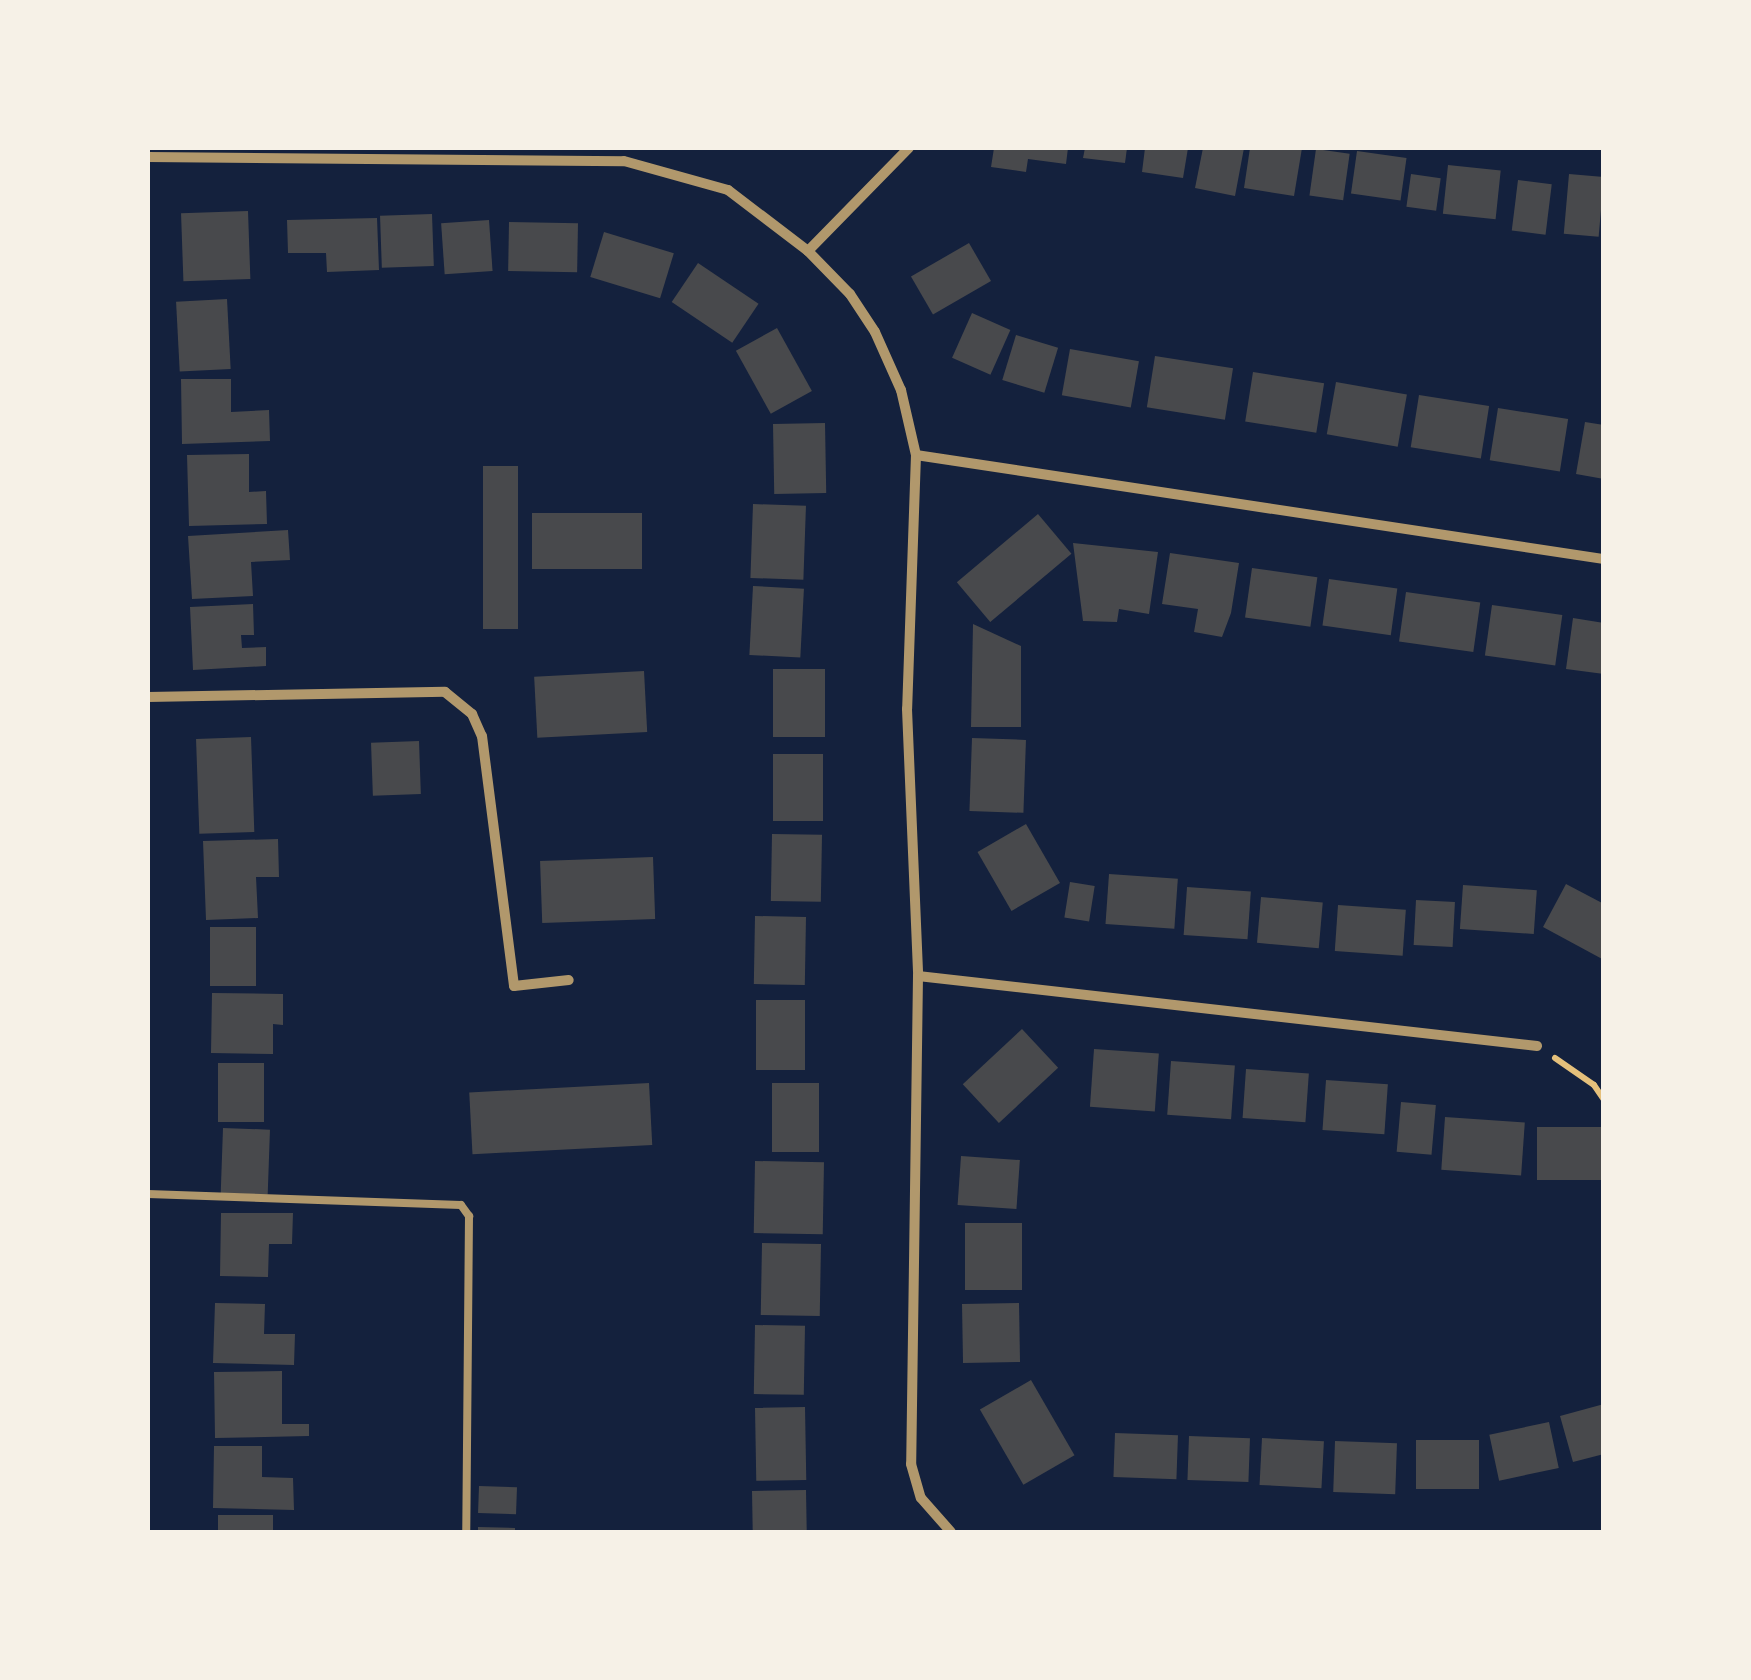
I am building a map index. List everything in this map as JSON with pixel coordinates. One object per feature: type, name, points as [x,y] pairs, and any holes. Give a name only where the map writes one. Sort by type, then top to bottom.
[{"type":"street","points":[[623,148],[624,161]]},
{"type":"street","points":[[808,251],[910,148]]},
{"type":"street","points":[[148,157],[624,161],[728,190],[808,251],[850,294],[875,332],[901,390],[916,456],[907,709],[918,976],[911,1464],[922,1498],[951,1532]]},
{"type":"street","points":[[916,456],[1604,558]]},
{"type":"street","points":[[148,697],[445,692],[472,714],[482,736],[514,986],[569,980]]},
{"type":"street","points":[[918,976],[1537,1046]]},
{"type":"lane","points":[[148,1194],[462,1204],[469,1216],[466,1532]]},
{"type":"path","points":[[1537,1046],[1594,1086],[1604,1100]]},
{"type":"building","points":[[994,148],[1068,148],[1066,164],[1028,159],[1026,172],[991,167]]},
{"type":"building","points":[[1085,148],[1127,148],[1125,163],[1083,158]]},
{"type":"building","points":[[1145,148],[1188,148],[1183,178],[1142,172]]},
{"type":"building","points":[[1203,148],[1244,148],[1235,196],[1195,188]]},
{"type":"building","points":[[1250,148],[1302,148],[1294,196],[1244,188]]},
{"type":"building","points":[[1316,149],[1350,154],[1343,200],[1309,196]]},
{"type":"building","points":[[1357,151],[1407,158],[1401,201],[1351,194]]},
{"type":"building","points":[[1448,165],[1501,171],[1496,219],[1443,214]]},
{"type":"building","points":[[1411,174],[1441,178],[1436,211],[1406,207]]},
{"type":"building","points":[[1569,174],[1604,177],[1599,237],[1564,234]]},
{"type":"building","points":[[1518,180],[1552,184],[1546,235],[1512,231]]},
{"type":"building","points":[[248,211],[250,279],[183,281],[181,213]]},
{"type":"building","points":[[432,214],[434,266],[382,268],[380,216]]},
{"type":"building","points":[[377,218],[379,270],[327,272],[326,253],[288,253],[287,220]]},
{"type":"building","points":[[489,220],[493,271],[445,274],[441,223]]},
{"type":"building","points":[[509,222],[578,223],[577,272],[508,271]]},
{"type":"building","points":[[604,232],[674,253],[660,298],[590,277]]},
{"type":"building","points":[[969,243],[991,281],[933,315],[911,276]]},
{"type":"building","points":[[698,263],[759,304],[732,343],[672,302]]},
{"type":"building","points":[[227,299],[231,369],[180,372],[176,302]]},
{"type":"building","points":[[972,313],[1010,330],[990,375],[952,358]]},
{"type":"building","points":[[777,328],[812,391],[771,414],[736,351]]},
{"type":"building","points":[[1016,335],[1058,348],[1044,393],[1002,380]]},
{"type":"building","points":[[1070,349],[1139,361],[1131,407],[1062,395]]},
{"type":"building","points":[[1155,356],[1233,368],[1225,420],[1147,407]]},
{"type":"building","points":[[1253,372],[1324,383],[1316,433],[1245,421]]},
{"type":"building","points":[[181,379],[231,379],[231,412],[269,410],[270,441],[182,444]]},
{"type":"building","points":[[1336,382],[1407,395],[1398,447],[1327,434]]},
{"type":"building","points":[[1419,395],[1489,406],[1481,458],[1411,447]]},
{"type":"building","points":[[1498,408],[1568,419],[1560,471],[1490,460]]},
{"type":"building","points":[[1585,422],[1604,425],[1604,479],[1576,474]]},
{"type":"building","points":[[825,423],[826,493],[774,494],[773,424]]},
{"type":"building","points":[[249,454],[249,492],[266,491],[267,524],[189,526],[187,455]]},
{"type":"building","points":[[483,466],[518,466],[518,629],[483,629]]},
{"type":"building","points":[[753,504],[806,506],[803,580],[750,578]]},
{"type":"building","points":[[532,513],[642,513],[642,569],[532,569]]},
{"type":"building","points":[[1038,514],[1071,554],[990,622],[957,582]]},
{"type":"building","points":[[288,530],[290,560],[251,562],[253,596],[192,599],[188,536]]},
{"type":"building","points":[[1073,543],[1158,552],[1149,614],[1119,609],[1117,622],[1083,621]]},
{"type":"building","points":[[1170,553],[1239,563],[1231,613],[1222,637],[1194,632],[1198,609],[1162,604]]},
{"type":"building","points":[[1252,568],[1317,577],[1310,627],[1245,618]]},
{"type":"building","points":[[1329,579],[1397,589],[1391,635],[1322,626]]},
{"type":"building","points":[[753,586],[804,589],[800,658],[749,655]]},
{"type":"building","points":[[1406,592],[1480,602],[1473,652],[1399,642]]},
{"type":"building","points":[[253,604],[254,635],[241,635],[242,648],[266,647],[266,666],[193,670],[190,607]]},
{"type":"building","points":[[1492,605],[1562,615],[1555,665],[1485,656]]},
{"type":"building","points":[[1573,618],[1604,623],[1604,674],[1566,669]]},
{"type":"building","points":[[973,624],[1021,646],[1021,727],[971,727]]},
{"type":"building","points":[[773,669],[825,669],[825,737],[773,737]]},
{"type":"building","points":[[644,671],[647,732],[537,738],[534,677]]},
{"type":"building","points":[[251,737],[254,832],[199,834],[196,739]]},
{"type":"building","points":[[972,738],[1026,740],[1023,813],[969,811]]},
{"type":"building","points":[[419,741],[421,794],[373,796],[371,743]]},
{"type":"building","points":[[773,754],[823,754],[823,821],[773,821]]},
{"type":"building","points":[[1026,824],[1060,883],[1012,911],[978,852]]},
{"type":"building","points":[[772,834],[822,835],[821,902],[771,901]]},
{"type":"building","points":[[278,839],[279,877],[256,877],[258,918],[206,920],[203,841]]},
{"type":"building","points":[[653,857],[655,919],[542,923],[540,861]]},
{"type":"building","points":[[1109,874],[1178,879],[1174,929],[1106,924]]},
{"type":"building","points":[[1070,882],[1095,886],[1089,921],[1064,918]]},
{"type":"building","points":[[1566,884],[1604,904],[1604,960],[1543,927]]},
{"type":"building","points":[[1463,885],[1537,890],[1534,934],[1460,929]]},
{"type":"building","points":[[1187,887],[1251,891],[1247,939],[1184,935]]},
{"type":"building","points":[[1261,897],[1323,902],[1319,948],[1257,943]]},
{"type":"building","points":[[1416,900],[1455,902],[1453,947],[1414,945]]},
{"type":"building","points":[[1338,905],[1406,910],[1403,956],[1335,951]]},
{"type":"building","points":[[755,916],[806,917],[805,985],[754,984]]},
{"type":"building","points":[[210,927],[256,927],[256,986],[210,986]]},
{"type":"building","points":[[212,993],[283,994],[283,1025],[273,1024],[273,1054],[211,1053]]},
{"type":"building","points":[[756,1000],[805,1000],[805,1070],[756,1070]]},
{"type":"building","points":[[1022,1029],[1058,1068],[999,1123],[963,1084]]},
{"type":"building","points":[[1094,1049],[1159,1054],[1155,1111],[1090,1107]]},
{"type":"building","points":[[1171,1061],[1235,1065],[1231,1119],[1167,1115]]},
{"type":"building","points":[[218,1063],[264,1063],[264,1122],[218,1122]]},
{"type":"building","points":[[1246,1069],[1309,1073],[1305,1122],[1243,1118]]},
{"type":"building","points":[[1326,1080],[1388,1084],[1384,1134],[1323,1130]]},
{"type":"building","points":[[649,1083],[652,1145],[472,1154],[469,1092]]},
{"type":"building","points":[[772,1083],[819,1083],[819,1152],[772,1152]]},
{"type":"building","points":[[1401,1102],[1436,1105],[1432,1155],[1397,1152]]},
{"type":"building","points":[[1445,1117],[1525,1123],[1521,1175],[1441,1170]]},
{"type":"building","points":[[1537,1127],[1604,1127],[1604,1180],[1537,1180]]},
{"type":"building","points":[[223,1128],[270,1130],[268,1195],[221,1193]]},
{"type":"building","points":[[961,1156],[1020,1160],[1016,1209],[958,1205]]},
{"type":"building","points":[[755,1161],[824,1162],[823,1234],[754,1233]]},
{"type":"building","points":[[221,1213],[293,1213],[292,1244],[269,1244],[268,1277],[220,1276]]},
{"type":"building","points":[[965,1223],[1022,1223],[1022,1290],[965,1290]]},
{"type":"building","points":[[762,1243],[821,1244],[820,1316],[761,1315]]},
{"type":"building","points":[[215,1303],[265,1304],[264,1334],[295,1334],[294,1365],[213,1363]]},
{"type":"building","points":[[1019,1303],[1020,1362],[963,1363],[962,1304]]},
{"type":"building","points":[[755,1325],[805,1326],[804,1395],[754,1394]]},
{"type":"building","points":[[282,1371],[282,1424],[309,1424],[309,1436],[215,1438],[214,1372]]},
{"type":"building","points":[[1031,1380],[1074,1455],[1023,1485],[980,1410]]},
{"type":"building","points":[[1604,1404],[1604,1454],[1573,1462],[1560,1416]]},
{"type":"building","points":[[805,1407],[806,1480],[756,1481],[755,1408]]},
{"type":"building","points":[[1549,1422],[1559,1468],[1499,1481],[1489,1435]]},
{"type":"building","points":[[1115,1433],[1178,1435],[1176,1479],[1113,1477]]},
{"type":"building","points":[[1189,1436],[1250,1438],[1248,1482],[1187,1480]]},
{"type":"building","points":[[1262,1438],[1324,1441],[1321,1488],[1260,1485]]},
{"type":"building","points":[[1416,1440],[1479,1440],[1479,1489],[1416,1489]]},
{"type":"building","points":[[1335,1441],[1397,1443],[1395,1494],[1333,1492]]},
{"type":"building","points":[[214,1446],[262,1446],[262,1477],[293,1478],[294,1510],[213,1508]]},
{"type":"building","points":[[479,1486],[517,1487],[516,1514],[478,1513]]},
{"type":"building","points":[[806,1490],[807,1532],[753,1532],[752,1491]]},
{"type":"building","points":[[218,1515],[273,1515],[273,1532],[218,1532]]},
{"type":"building","points":[[478,1527],[515,1528],[515,1532],[478,1532]]}]
